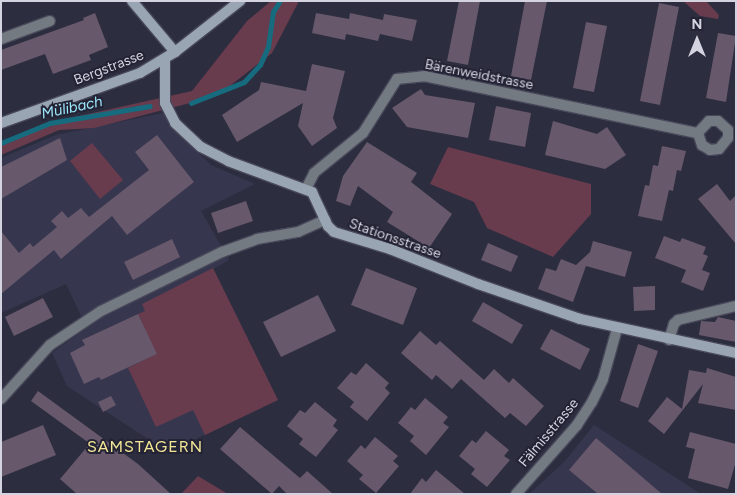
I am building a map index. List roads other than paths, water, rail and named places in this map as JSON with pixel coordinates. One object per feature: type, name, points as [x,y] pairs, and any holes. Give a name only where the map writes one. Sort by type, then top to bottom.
[{"type":"street","points":[[132,1],[175,52]]},
{"type":"street","name":"Bergstrasse","points":[[1,123],[140,73],[175,52],[240,1]]},
{"type":"street","points":[[1,40],[50,21]]},
{"type":"street","points":[[1,399],[50,345],[100,311],[222,252],[256,240],[298,232],[325,220],[316,197],[306,188],[228,161],[201,147],[175,123],[165,103],[165,59]]},
{"type":"street","name":"Bärenweidstrasse","points":[[306,188],[314,173],[363,134],[397,79],[424,76],[698,134]]},
{"type":"street","name":"Stationsstrasse","points":[[325,220],[334,232],[344,237],[390,249],[478,284],[617,329],[736,353]]},
{"type":"street","points":[[669,340],[674,324],[678,320],[736,306]]},
{"type":"street","name":"Fälmisstrasse","points":[[516,494],[577,425],[592,402],[617,329]]},
{"type":"waterway","name":"Mülibach","points":[[191,103],[244,82],[260,65],[268,47],[273,12],[280,1]]},
{"type":"waterway","name":"Mülibach","points":[[1,143],[50,123],[150,106]]},
{"type":"district","name":"SAMSTAGERN","points":[[145,447]]}]
